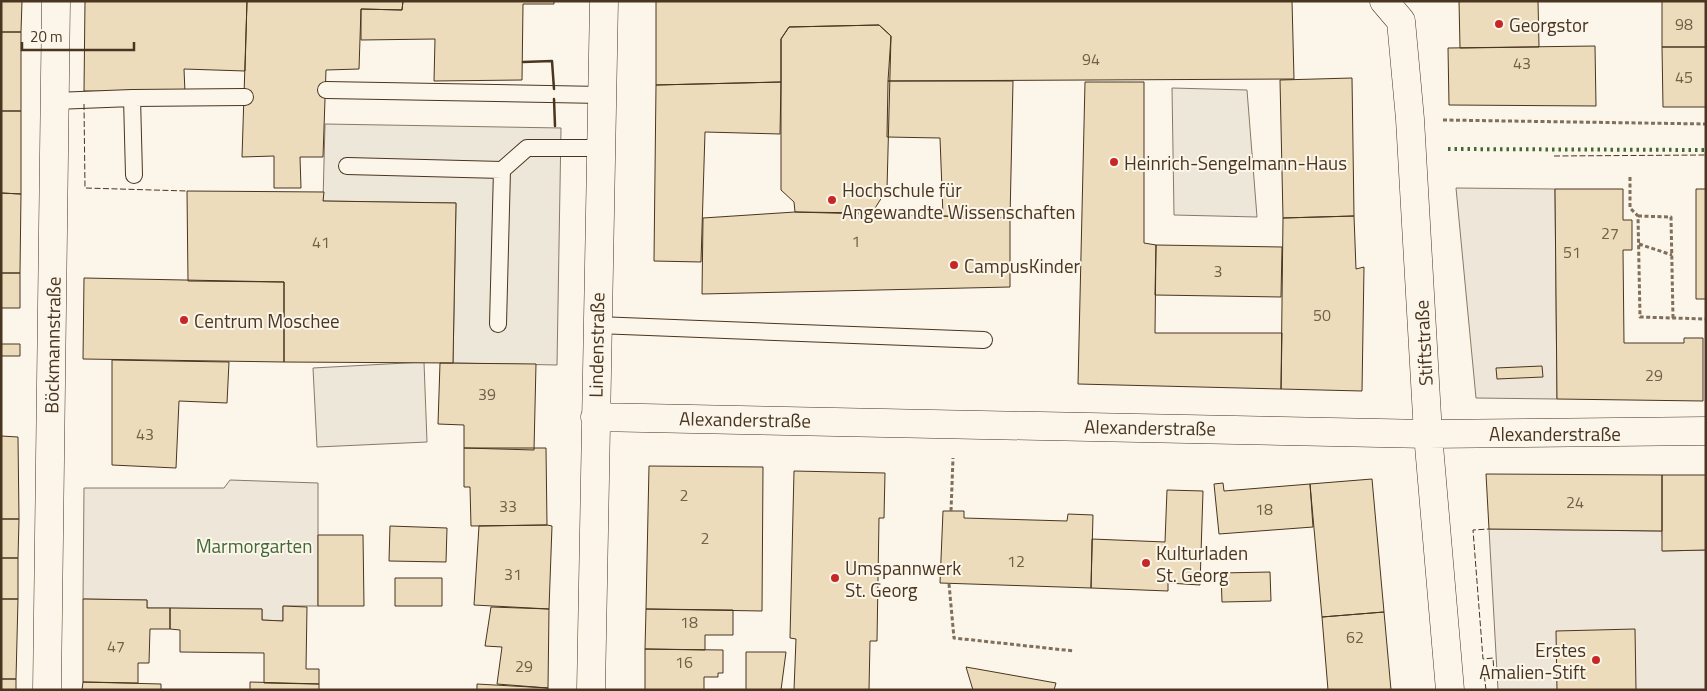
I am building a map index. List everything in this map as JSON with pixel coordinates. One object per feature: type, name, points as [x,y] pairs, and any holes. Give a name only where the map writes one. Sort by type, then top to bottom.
[{"type":"street","name":"Böckmannstraße","points":[[47,690],[56,1]]},
{"type":"street","name":"Lindenstraße","points":[[591,690],[604,1]]},
{"type":"street","name":"Stiftstraße","points":[[1384,1],[1401,21],[1410,119],[1428,434],[1450,690]]},
{"type":"street","name":"Alexanderstraße","points":[[595,417],[1428,434],[1706,431]]},
{"type":"lane","points":[[326,90],[602,95]]},
{"type":"lane","points":[[55,101],[245,97]]},
{"type":"lane","points":[[132,98],[134,175]]},
{"type":"lane","points":[[347,166],[502,170],[527,148],[600,148]]},
{"type":"lane","points":[[498,324],[502,170]]},
{"type":"lane","points":[[597,325],[984,340]]},
{"type":"path","points":[[1410,119],[1706,124]]},
{"type":"path","points":[[1630,177],[1630,208],[1638,216],[1640,318],[1706,319]]},
{"type":"path","points":[[1638,216],[1671,217],[1673,318]]},
{"type":"path","points":[[1639,244],[1672,255]]},
{"type":"path","points":[[951,511],[954,423]]},
{"type":"path","points":[[949,584],[954,638],[1074,651]]},
{"type":"green space","points":[[1456,188],[1555,189],[1557,399],[1476,398]]},
{"type":"green space","name":"Marmorgarten","points":[[230,480],[318,483],[318,606],[283,606],[283,621],[262,620],[262,609],[147,608],[147,600],[83,599],[84,488],[224,488]]},
{"type":"green space","points":[[1489,529],[1662,531],[1663,551],[1706,550],[1706,690],[1498,690]]},
{"type":"shaded area","points":[[1172,88],[1247,90],[1257,217],[1174,215]]},
{"type":"shaded area","points":[[325,124],[561,128],[557,365],[453,363],[456,203],[323,201]]},
{"type":"shaded area","points":[[424,362],[427,442],[317,447],[313,368]]},
{"type":"building","points":[[1,1],[22,1],[21,32],[1,32]]},
{"type":"building","points":[[85,1],[247,1],[245,71],[184,69],[185,93],[84,91]]},
{"type":"building","points":[[247,1],[403,1],[402,10],[361,9],[359,69],[326,70],[323,157],[300,157],[301,188],[274,188],[274,156],[242,157]]},
{"type":"building","points":[[403,1],[554,1],[554,4],[523,4],[522,80],[434,81],[435,39],[361,40],[361,9],[402,10]]},
{"type":"building","points":[[656,1],[1292,1],[1294,79],[888,81],[891,36],[879,25],[789,27],[781,39],[781,82],[656,85]]},
{"type":"building","name":"Georgstor","points":[[1459,1],[1538,1],[1539,47],[1460,48]]},
{"type":"building","points":[[1662,1],[1706,1],[1706,47],[1662,47]]},
{"type":"building","points":[[879,25],[891,36],[887,189],[872,213],[795,212],[794,202],[781,190],[781,39],[789,27]]},
{"type":"building","points":[[1,32],[21,32],[21,111],[1,111]]},
{"type":"building","points":[[1595,46],[1596,106],[1449,105],[1448,48]]},
{"type":"building","points":[[1662,47],[1706,47],[1706,107],[1663,107]]},
{"type":"building","points":[[1352,78],[1354,216],[1283,218],[1280,80]]},
{"type":"building","points":[[888,81],[1013,81],[1010,218],[943,216],[940,138],[887,137]]},
{"type":"building","points":[[781,82],[780,134],[705,132],[701,262],[654,261],[656,85]]},
{"type":"building","name":"Heinrich-Sengelmann-Haus","points":[[1085,82],[1144,82],[1144,243],[1156,245],[1155,333],[1282,333],[1281,389],[1078,384]]},
{"type":"building","points":[[1,111],[21,111],[21,194],[1,193]]},
{"type":"building","points":[[1555,189],[1623,189],[1623,220],[1632,220],[1632,250],[1623,250],[1624,343],[1684,343],[1684,338],[1703,338],[1703,401],[1557,399]]},
{"type":"building","points":[[1696,189],[1706,189],[1706,299],[1696,299]]},
{"type":"building","points":[[187,191],[324,192],[323,201],[456,203],[453,363],[284,362],[284,282],[188,281]]},
{"type":"building","points":[[1,193],[21,194],[20,273],[1,273]]},
{"type":"building","points":[[795,212],[1010,218],[1010,287],[702,294],[703,218]]},
{"type":"building","name":"Heinrich-Sengelmann-Haus","points":[[1354,216],[1356,269],[1364,267],[1362,391],[1281,389],[1283,218]]},
{"type":"building","points":[[1156,245],[1282,247],[1281,297],[1155,295]]},
{"type":"building","points":[[1,273],[20,273],[20,308],[1,308]]},
{"type":"building","name":"Centrum Moschee","points":[[84,278],[284,282],[284,362],[83,359]]},
{"type":"building","points":[[1,344],[20,344],[20,356],[1,356]]},
{"type":"building","points":[[112,360],[229,362],[227,403],[179,401],[176,468],[112,465]]},
{"type":"building","points":[[440,363],[536,364],[534,450],[464,448],[464,425],[438,424]]},
{"type":"building","points":[[1542,366],[1543,377],[1497,379],[1496,368]]},
{"type":"building","points":[[1,436],[18,437],[19,519],[1,519]]},
{"type":"building","points":[[464,448],[546,448],[547,525],[471,526],[470,487],[464,487]]},
{"type":"building","points":[[649,466],[763,467],[762,611],[646,609]]},
{"type":"building","name":"Umspannwerk St. Georg","points":[[794,471],[885,473],[884,518],[879,518],[877,641],[870,641],[869,690],[794,690],[796,639],[790,638]]},
{"type":"building","points":[[1486,474],[1662,475],[1662,531],[1489,529]]},
{"type":"building","points":[[1662,475],[1706,475],[1706,550],[1662,551]]},
{"type":"building","points":[[1372,479],[1384,612],[1322,617],[1310,484]]},
{"type":"building","points":[[1223,483],[1224,491],[1310,484],[1313,527],[1219,534],[1214,484]]},
{"type":"building","points":[[1167,490],[1203,491],[1200,585],[1168,583],[1168,591],[1091,588],[1092,539],[1165,542]]},
{"type":"building","points":[[943,511],[964,511],[964,518],[1067,521],[1068,514],[1093,515],[1091,588],[940,583]]},
{"type":"building","points":[[1,519],[19,519],[18,558],[1,558]]},
{"type":"building","points":[[390,526],[447,528],[446,562],[389,561]]},
{"type":"building","points":[[479,526],[552,526],[549,609],[474,605]]},
{"type":"building","points":[[318,535],[363,535],[364,606],[318,606]]},
{"type":"building","points":[[1,558],[18,558],[18,599],[1,599]]},
{"type":"building","points":[[1270,572],[1271,601],[1222,602],[1221,573]]},
{"type":"building","points":[[395,578],[442,578],[442,606],[395,606]]},
{"type":"building","points":[[1,599],[18,599],[16,679],[1,679]]},
{"type":"building","points":[[83,599],[147,600],[147,608],[170,608],[170,629],[150,629],[149,663],[138,663],[138,683],[83,682]]},
{"type":"building","points":[[283,606],[307,607],[306,669],[319,669],[319,684],[264,683],[264,653],[180,652],[180,630],[170,629],[170,608],[262,609],[262,620],[283,621]]},
{"type":"building","points":[[491,607],[549,609],[548,688],[497,684],[502,647],[485,646]]},
{"type":"building","points":[[646,609],[733,610],[733,635],[705,635],[705,650],[645,649]]},
{"type":"building","points":[[1384,612],[1391,690],[1328,690],[1322,617]]},
{"type":"building","name":"Erstes Amalien-Stift","points":[[1635,629],[1636,690],[1557,690],[1556,631]]},
{"type":"building","points":[[645,649],[723,650],[723,673],[718,673],[718,677],[704,677],[704,690],[645,690]]},
{"type":"building","points":[[746,652],[786,652],[781,690],[746,690]]},
{"type":"building","points":[[966,667],[1056,683],[1054,690],[973,690]]},
{"type":"building","points":[[1,679],[16,679],[16,690],[1,690]]},
{"type":"building","points":[[83,682],[161,684],[161,690],[82,690]]},
{"type":"building","points":[[250,682],[319,684],[319,690],[250,690]]},
{"type":"building","points":[[477,684],[548,688],[548,690],[477,690]]},
{"type":"hedge","points":[[1448,149],[1706,150]]},
{"type":"fence","points":[[84,104],[85,188],[187,191]]},
{"type":"fence","points":[[1554,156],[1706,155]]},
{"type":"fence","points":[[1486,690],[1484,673],[1494,673],[1493,658],[1483,659],[1473,530],[1489,529]]},
{"type":"wall","points":[[523,62],[552,61],[554,89]]},
{"type":"wall","points":[[554,99],[555,126]]},
{"type":"place","name":"Georgstor","points":[[1499,24]]},
{"type":"place","name":"Heinrich-Sengelmann-Haus","points":[[1114,162]]},
{"type":"place","name":"Hochschule für Angewandte Wissenschaften","points":[[832,200]]},
{"type":"place","name":"CampusKinder","points":[[954,265]]},
{"type":"place","name":"Centrum Moschee","points":[[184,320]]},
{"type":"place","name":"Kulturladen St. Georg","points":[[1146,563]]},
{"type":"place","name":"Umspannwerk St. Georg","points":[[835,578]]},
{"type":"place","name":"Erstes Amalien-Stift","points":[[1596,660]]}]
